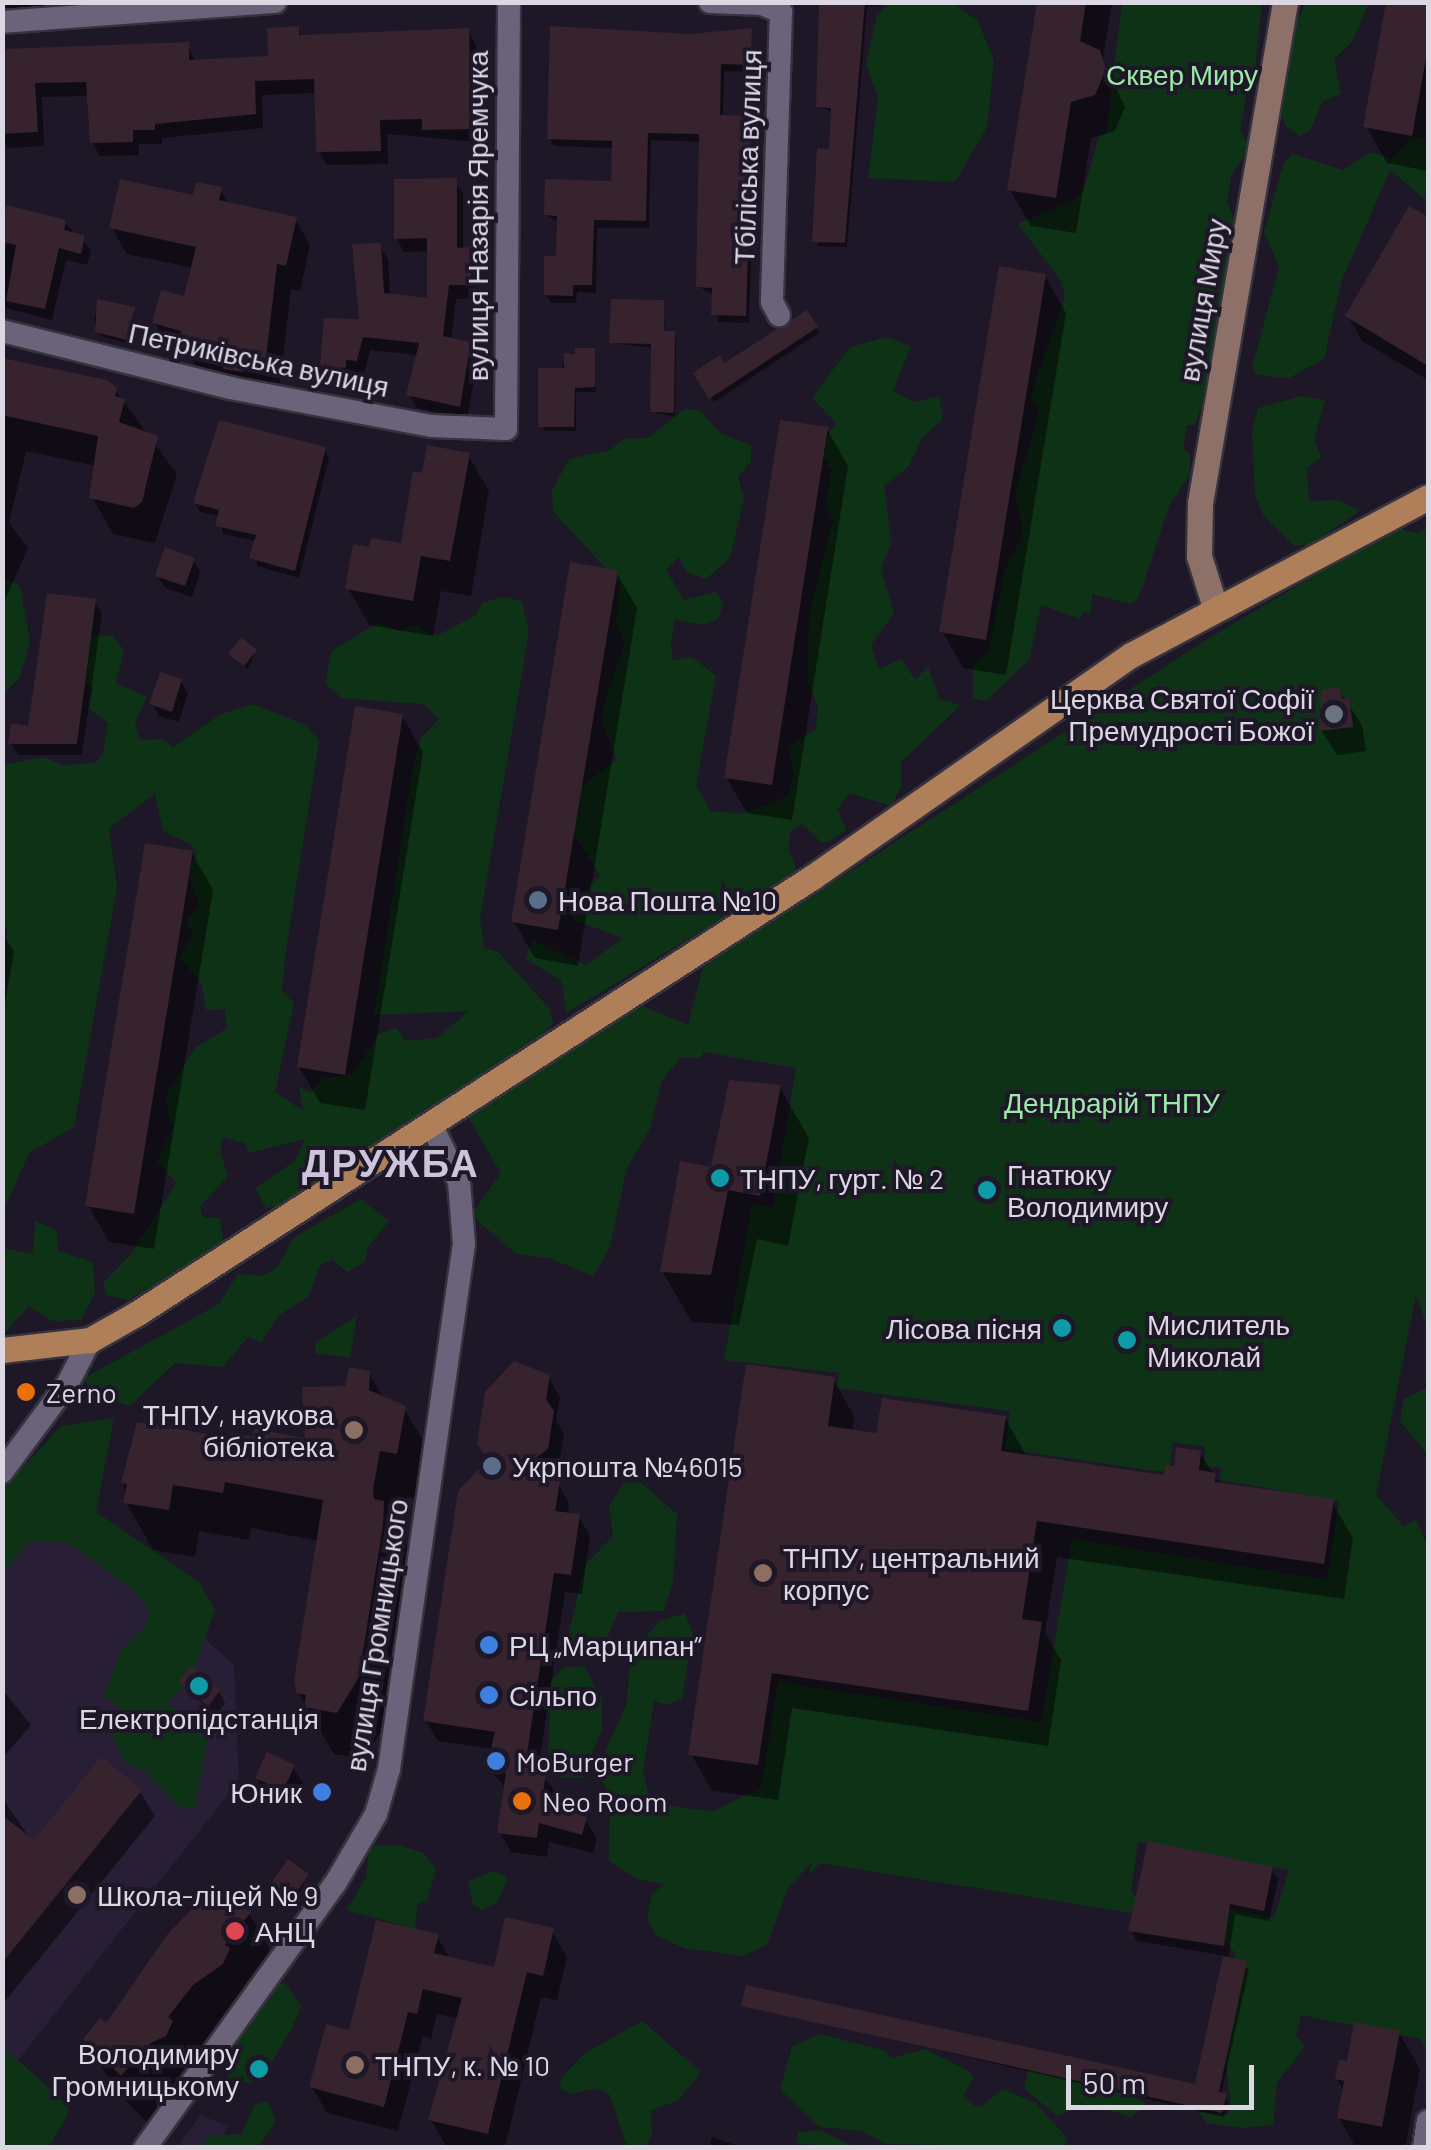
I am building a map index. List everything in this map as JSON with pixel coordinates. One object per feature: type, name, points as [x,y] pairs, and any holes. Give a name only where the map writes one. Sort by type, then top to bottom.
[{"type":"main road","name":"вулиця Миру","points":[[1215,607],[1200,556],[1202,485],[1285,2]]},
{"type":"main road","points":[[2,1350],[90,1340],[432,1128],[811,878],[1077,690],[1215,607],[1428,497]]},
{"type":"street","points":[[2,22],[274,2]]},
{"type":"street","name":"вулиця Назарія Яремчука","points":[[506,430],[509,2]]},
{"type":"street","name":"Тбіліська вулиця","points":[[710,2],[762,4],[781,12],[772,302],[778,316]]},
{"type":"street","name":"Петриківська вулиця","points":[[2,332],[230,388],[431,426],[506,430]]},
{"type":"street","name":"вулиця Громницького","points":[[145,2148],[336,1884],[376,1814],[389,1769],[464,1244],[460,1182],[432,1128]]},
{"type":"street","points":[[2,1472],[68,1383],[90,1340]]},
{"type":"street","points":[[1424,2148],[1428,2121]]},
{"type":"shaded area","name":"Школа-ліцей № 9","points":[[2,1511],[79,1527],[234,1665],[239,1781],[12,2068],[28,2148],[2,2147]]},
{"type":"shaded area","points":[[201,2115],[227,2126],[221,2147],[176,2148]]},
{"type":"green space","points":[[889,3],[953,3],[978,21],[994,61],[987,127],[955,182],[868,178],[878,97],[866,64],[877,16]]},
{"type":"green space","name":"Сквер Миру","points":[[1122,3],[1262,3],[1254,80],[1248,84],[1240,130],[1250,148],[1231,176],[1227,203],[1242,233],[1212,380],[1195,425],[1187,425],[1183,449],[1190,453],[1190,475],[1169,506],[1139,597],[1131,604],[1092,594],[1091,613],[1083,612],[1080,619],[1041,605],[1029,660],[986,701],[973,698],[973,665],[989,651],[1005,569],[1023,535],[1015,493],[1039,412],[1030,397],[1065,297],[1061,281],[1018,224],[1075,201],[1084,189],[1099,137],[1106,133]]},
{"type":"green space","points":[[1306,3],[1368,5],[1352,42],[1334,59],[1341,94],[1323,101],[1310,130],[1300,136],[1285,125],[1279,106],[1295,23]]},
{"type":"green space","points":[[1412,136],[1428,141],[1428,202],[1390,170],[1341,283],[1324,359],[1289,378],[1258,375],[1252,368],[1279,267],[1264,232],[1284,162],[1293,154],[1343,170],[1370,152],[1391,159]]},
{"type":"green space","points":[[888,337],[911,346],[893,391],[914,402],[939,396],[943,419],[922,438],[909,466],[884,486],[891,542],[881,569],[894,613],[871,645],[879,669],[902,659],[915,680],[928,666],[939,699],[961,705],[901,762],[901,788],[891,806],[849,793],[838,809],[846,830],[832,840],[822,843],[802,824],[791,831],[788,848],[797,872],[567,1013],[561,981],[526,959],[532,940],[586,965],[623,938],[574,920],[569,908],[600,875],[569,827],[576,791],[617,759],[602,724],[603,707],[625,643],[616,624],[620,584],[553,511],[552,490],[569,459],[610,450],[624,439],[648,438],[685,409],[699,410],[720,433],[751,445],[751,461],[738,477],[744,498],[730,558],[706,579],[686,572],[679,557],[666,570],[684,600],[716,592],[723,604],[718,619],[703,625],[675,619],[671,643],[673,660],[692,657],[716,676],[696,786],[711,811],[740,814],[787,796],[794,774],[788,747],[816,729],[818,707],[808,682],[809,612],[833,520],[825,504],[832,471],[818,449],[836,423],[812,398],[850,347]]},
{"type":"green space","points":[[1301,396],[1325,400],[1314,440],[1322,457],[1307,468],[1309,501],[1339,500],[1360,511],[1312,544],[1294,546],[1263,515],[1255,494],[1252,432],[1258,408]]},
{"type":"green space","name":"Дендрарій ТНПУ","points":[[1428,527],[1428,1330],[1416,1295],[1376,1495],[1404,1527],[1416,1519],[1428,1548],[1428,2053],[1421,2039],[1301,2015],[1296,2036],[1305,2046],[1277,2083],[1273,2125],[1241,2128],[1207,2123],[1198,2112],[1227,2115],[1231,2109],[1221,2016],[1235,1953],[1226,1942],[1165,1927],[1211,1906],[1274,1918],[1289,1870],[1138,1842],[1131,1891],[1149,1913],[1132,1913],[820,1863],[808,1875],[812,1862],[788,1888],[767,1945],[743,1956],[684,1948],[655,1935],[647,1918],[652,1894],[664,1884],[637,1879],[609,1861],[610,1794],[596,1773],[626,1705],[632,1652],[660,1621],[685,1613],[693,1633],[682,1698],[668,1705],[654,1701],[643,1772],[648,1793],[674,1807],[713,1811],[761,1788],[778,1682],[1041,1722],[1072,1539],[1327,1580],[1339,1501],[1220,1480],[1221,1468],[1204,1466],[1205,1447],[1173,1442],[1170,1468],[1161,1472],[1005,1449],[1010,1411],[837,1388],[839,1373],[724,1360],[752,1204],[773,1207],[796,1068],[704,1052],[701,1058],[680,1058],[661,1082],[651,1127],[627,1168],[609,1250],[593,1276],[549,1258],[516,1254],[471,1215],[501,1173],[468,1117],[636,1003],[688,1025],[703,967],[1209,638],[1396,528],[1418,533]]},
{"type":"green space","points":[[3,578],[20,586],[30,641],[20,677],[3,695]]},
{"type":"green space","points":[[504,597],[522,601],[529,632],[480,919],[484,948],[498,952],[549,1008],[553,1024],[509,1064],[421,1111],[419,1122],[282,1207],[266,1208],[255,1188],[295,1161],[305,1139],[249,1153],[246,1144],[223,1137],[220,1151],[228,1176],[200,1207],[203,1218],[220,1218],[224,1247],[128,1300],[107,1295],[103,1283],[132,1253],[176,1183],[157,1161],[173,1127],[165,1101],[170,1088],[195,1048],[227,1028],[225,1009],[206,1010],[201,982],[179,958],[193,933],[186,923],[199,904],[185,865],[197,857],[192,845],[163,831],[155,794],[109,828],[117,887],[74,1127],[29,1153],[3,1212],[2,954],[8,930],[2,918],[3,765],[45,757],[62,765],[95,763],[103,754],[108,723],[89,709],[93,687],[66,670],[78,634],[113,636],[124,650],[116,683],[147,697],[135,722],[140,740],[162,739],[173,747],[221,714],[253,704],[306,725],[319,741],[285,957],[282,991],[294,1003],[275,1092],[303,1111],[299,1087],[310,1093],[322,1079],[353,1074],[379,1034],[397,1028],[405,1041],[437,1038],[469,1011],[374,1015],[413,766],[421,738],[439,719],[423,704],[341,698],[325,683],[332,651],[379,622],[399,631],[415,625],[436,636],[475,616],[483,602]]},
{"type":"green space","points":[[361,1199],[389,1221],[368,1247],[365,1262],[347,1272],[333,1260],[320,1265],[309,1296],[278,1316],[261,1343],[248,1337],[223,1367],[175,1363],[130,1406],[94,1395],[84,1378],[219,1304],[238,1274],[261,1276],[277,1268],[294,1237]]},
{"type":"green space","points":[[35,1221],[57,1230],[58,1251],[93,1262],[95,1293],[81,1320],[52,1321],[29,1306],[3,1335],[3,1248],[33,1254]]},
{"type":"green space","points":[[357,1316],[350,1358],[315,1353],[316,1342]]},
{"type":"green space","points":[[1428,1387],[1428,1455],[1400,1421],[1404,1399]]},
{"type":"green space","points":[[114,1418],[96,1512],[199,1582],[215,1609],[190,1681],[165,1704],[200,1719],[209,1731],[194,1810],[178,1806],[147,1773],[125,1762],[112,1736],[124,1711],[104,1696],[122,1649],[148,1623],[148,1608],[134,1590],[69,1543],[29,1541],[3,1574],[3,1489],[61,1426]]},
{"type":"green space","points":[[625,1482],[641,1483],[677,1514],[673,1583],[664,1611],[618,1612],[599,1658],[574,1650],[569,1633],[585,1565],[613,1536],[609,1506]]},
{"type":"green space","points":[[584,1666],[602,1699],[602,1729],[582,1778],[562,1777],[548,1764],[551,1681],[563,1668]]},
{"type":"green space","points":[[397,1845],[424,1853],[436,1869],[427,1901],[418,1903],[415,1929],[346,1910],[366,1878],[370,1846]]},
{"type":"green space","points":[[494,1871],[508,1877],[497,1903],[482,1910],[473,1904],[468,1881]]},
{"type":"green space","points":[[285,1983],[301,2006],[292,2029],[262,2077],[252,2083],[229,2080],[223,2059],[265,1984]]},
{"type":"green space","points":[[642,2021],[701,2072],[679,2100],[651,2110],[652,2135],[645,2147],[627,2147],[609,2094],[596,2088],[571,2094],[560,2088],[561,2078],[584,2054]]},
{"type":"green space","points":[[819,2034],[886,2051],[892,2058],[925,2049],[970,2072],[974,2078],[963,2096],[973,2105],[981,2107],[1002,2089],[1036,2103],[1067,2138],[1064,2147],[887,2144],[861,2131],[820,2127],[780,2089],[792,2047]]},
{"type":"green space","points":[[3,2047],[66,2103],[69,2112],[49,2147],[3,2147]]},
{"type":"green space","points":[[1028,2070],[1121,2089],[1146,2104],[1132,2117],[1087,2104],[1057,2116],[1024,2088]]},
{"type":"green space","points":[[268,2101],[276,2122],[258,2147],[200,2147],[210,2136],[242,2134],[254,2105]]},
{"type":"green space","points":[[820,2130],[855,2147],[797,2144],[798,2133]]},
{"type":"building","points":[[819,2],[865,2],[845,243],[812,242],[817,148],[829,149],[831,108],[816,107]]},
{"type":"building","points":[[1037,2],[1086,2],[1080,41],[1100,50],[1106,69],[1095,95],[1071,102],[1056,198],[1007,190]]},
{"type":"building","points":[[1386,2],[1428,2],[1428,47],[1412,136],[1363,127]]},
{"type":"building","points":[[299,26],[299,35],[469,28],[471,129],[422,130],[422,119],[380,120],[381,151],[316,152],[314,79],[255,81],[256,114],[155,124],[155,130],[133,130],[133,142],[90,143],[86,82],[35,83],[38,132],[2,134],[2,49],[189,42],[189,60],[268,56],[267,28]]},
{"type":"building","points":[[550,26],[690,34],[752,28],[751,65],[721,64],[720,115],[752,116],[746,316],[711,315],[712,288],[696,287],[699,134],[648,133],[646,221],[594,220],[592,285],[573,285],[573,296],[544,295],[544,256],[556,256],[557,216],[544,215],[545,179],[611,181],[612,141],[547,139]]},
{"type":"building","points":[[457,178],[457,248],[469,247],[472,285],[449,285],[443,336],[471,342],[460,407],[406,395],[419,343],[363,337],[357,361],[346,360],[346,368],[320,366],[324,318],[359,319],[352,244],[381,243],[384,293],[427,298],[427,238],[394,239],[394,179]]},
{"type":"building","points":[[120,179],[193,195],[196,182],[222,187],[219,200],[297,217],[286,266],[277,264],[266,358],[245,356],[243,372],[223,369],[225,351],[179,342],[181,331],[152,323],[161,290],[184,296],[196,247],[109,228]]},
{"type":"building","points":[[6,205],[66,220],[64,230],[85,235],[81,254],[59,248],[45,309],[6,301],[16,245],[2,242]]},
{"type":"building","points":[[1409,206],[1428,217],[1428,366],[1345,316]]},
{"type":"building","points":[[999,266],[1046,274],[986,640],[939,632]]},
{"type":"building","points":[[97,299],[135,307],[127,340],[95,332]]},
{"type":"building","points":[[611,299],[664,300],[664,331],[675,331],[674,413],[650,412],[651,344],[609,343]]},
{"type":"building","points":[[807,310],[818,327],[709,399],[693,373],[720,355],[724,363]]},
{"type":"building","points":[[575,348],[595,348],[595,387],[575,388],[574,427],[538,427],[538,368],[564,368],[564,353],[575,354]]},
{"type":"building","points":[[2,358],[107,380],[117,388],[115,396],[125,399],[119,422],[158,436],[142,502],[134,508],[89,498],[98,436],[2,415]]},
{"type":"building","points":[[219,420],[326,447],[295,571],[249,558],[256,535],[215,526],[219,510],[193,503]]},
{"type":"building","points":[[780,420],[828,427],[772,785],[724,778]]},
{"type":"building","points":[[427,445],[470,453],[450,561],[421,556],[413,601],[345,589],[353,544],[369,547],[371,538],[401,543],[413,471],[422,473]]},
{"type":"building","points":[[165,547],[195,558],[185,586],[155,576]]},
{"type":"building","points":[[570,562],[618,570],[558,930],[511,922]]},
{"type":"building","points":[[47,593],[96,599],[77,744],[8,744],[11,723],[28,726]]},
{"type":"building","points":[[241,637],[257,650],[244,666],[228,654]]},
{"type":"building","points":[[160,672],[182,679],[172,712],[149,704]]},
{"type":"building","name":"Церква Святої Софії Премудрості Божої","points":[[1340,687],[1342,699],[1349,698],[1353,727],[1320,731],[1321,690]]},
{"type":"building","points":[[355,706],[403,714],[345,1075],[297,1067]]},
{"type":"building","points":[[145,843],[193,851],[134,1214],[85,1206]]},
{"type":"building","name":"ТНПУ, гурт. № 2","points":[[729,1080],[781,1085],[760,1196],[728,1190],[711,1275],[660,1272],[680,1161],[711,1167]]},
{"type":"building","name":"РЦ „Марципан“","points":[[514,1361],[550,1375],[546,1399],[554,1411],[548,1449],[514,1474],[560,1481],[555,1511],[580,1514],[571,1575],[554,1573],[525,1767],[546,1770],[542,1804],[587,1817],[582,1835],[539,1823],[537,1838],[497,1833],[506,1773],[486,1768],[495,1732],[423,1721],[458,1491],[488,1459],[477,1444],[485,1392]]},
{"type":"building","name":"ТНПУ, центральний корпус","points":[[746,1364],[835,1377],[828,1426],[876,1433],[882,1398],[1006,1416],[1001,1451],[1164,1475],[1166,1465],[1174,1466],[1176,1447],[1201,1451],[1199,1470],[1216,1473],[1215,1482],[1334,1499],[1324,1564],[1037,1521],[1022,1619],[1042,1622],[1028,1711],[772,1673],[758,1765],[688,1755]]},
{"type":"building","points":[[349,1367],[370,1371],[369,1390],[406,1406],[397,1454],[380,1451],[373,1489],[374,1499],[384,1501],[383,1525],[359,1677],[337,1713],[304,1707],[306,1695],[296,1693],[294,1680],[323,1500],[225,1482],[223,1493],[173,1485],[169,1510],[123,1503],[127,1484],[121,1483],[137,1422],[230,1438],[231,1433],[253,1437],[254,1429],[305,1438],[302,1387],[345,1386]]},
{"type":"building","name":"Електропідстанція","points":[[191,1666],[221,1690],[208,1706],[178,1682]]},
{"type":"building","points":[[267,1752],[295,1765],[283,1791],[255,1778]]},
{"type":"building","points":[[101,1757],[142,1790],[2,1963],[2,1815],[34,1840]]},
{"type":"building","points":[[1148,1841],[1273,1867],[1264,1911],[1230,1904],[1224,1946],[1128,1931]]},
{"type":"building","points":[[288,1859],[309,1874],[291,1901],[269,1886]]},
{"type":"building","points":[[216,1884],[251,1912],[225,1945],[230,1948],[223,1964],[193,1985],[168,2017],[173,2021],[166,2036],[149,2044],[121,2076],[83,2039],[100,2018],[106,2023],[167,1935]]},
{"type":"building","points":[[505,1917],[554,1928],[543,1976],[527,1972],[488,2134],[428,2120],[462,1998],[423,1989],[417,2014],[408,2012],[384,2107],[309,2087],[326,2024],[349,2030],[376,1920],[439,1934],[434,1953],[494,1967]]},
{"type":"building","points":[[1223,1956],[1247,1961],[1219,2092],[1227,2093],[1222,2113],[741,2006],[746,1985],[1195,2084]]},
{"type":"building","points":[[1354,2022],[1400,2031],[1382,2127],[1337,2118],[1344,2081],[1335,2079],[1339,2060],[1347,2061]]},
{"type":"place","name":"Церква Святої Софії Премудрості Божої","points":[[1334,714]]},
{"type":"place","name":"Нова Пошта №10","points":[[538,900]]},
{"type":"place","name":"ТНПУ, гурт. № 2","points":[[720,1178]]},
{"type":"place","name":"Гнатюку Володимиру","points":[[987,1190]]},
{"type":"place","name":"Лісова пісня","points":[[1062,1328]]},
{"type":"place","name":"Мислитель Миколай","points":[[1127,1340]]},
{"type":"place","name":"Zerno","points":[[26,1392]]},
{"type":"place","name":"ТНПУ, наукова бібліотека","points":[[354,1430]]},
{"type":"place","name":"Укрпошта №46015","points":[[492,1466]]},
{"type":"place","name":"ТНПУ, центральний корпус","points":[[763,1573]]},
{"type":"place","name":"РЦ „Марципан“","points":[[489,1645]]},
{"type":"place","name":"Електропідстанція","points":[[199,1686]]},
{"type":"place","name":"Сільпо","points":[[489,1695]]},
{"type":"place","name":"MoBurger","points":[[496,1761]]},
{"type":"place","name":"Юник","points":[[322,1792]]},
{"type":"place","name":"Neo Room","points":[[522,1801]]},
{"type":"place","name":"Школа-ліцей № 9","points":[[77,1895]]},
{"type":"place","name":"АНЦ","points":[[235,1931]]},
{"type":"place","name":"ТНПУ, к. № 10","points":[[355,2065]]},
{"type":"place","name":"Володимиру Громницькому","points":[[259,2069]]},
{"type":"district","name":"ДРУЖБА","points":[[391,1163]]}]
